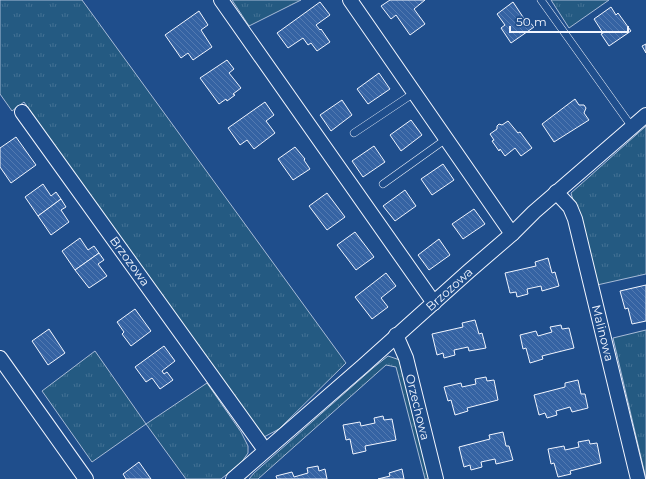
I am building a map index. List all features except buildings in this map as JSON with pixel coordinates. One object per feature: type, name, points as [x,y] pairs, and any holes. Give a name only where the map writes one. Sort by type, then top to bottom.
[{"type":"street","points":[[221,0],[434,303]]},
{"type":"street","points":[[350,0],[512,234]]},
{"type":"street","name":"Brzozowa","points":[[22,112],[265,450]]},
{"type":"street","name":"Brzozowa","points":[[233,479],[364,366],[396,335],[512,234],[556,192],[646,115]]},
{"type":"street","name":"Malinowa","points":[[556,192],[570,207],[575,219],[638,479]]},
{"type":"street","name":"Orzechowa","points":[[396,335],[406,358],[436,479]]},
{"type":"street","points":[[0,358],[86,479]]},
{"type":"lane","points":[[541,0],[632,127]]},
{"type":"lane","points":[[354,134],[414,93]]},
{"type":"lane","points":[[383,184],[446,139]]},
{"type":"green space","points":[[0,0],[82,0],[346,363],[279,429],[264,437],[135,263],[24,102],[12,111],[0,94]]},
{"type":"green space","points":[[232,0],[301,0],[249,26]]},
{"type":"green space","points":[[551,0],[609,0],[569,28]]},
{"type":"green space","points":[[646,126],[646,274],[597,285],[571,193]]},
{"type":"green space","points":[[646,330],[646,479],[613,338]]},
{"type":"green space","points":[[95,351],[146,424],[92,462],[42,391]]},
{"type":"green space","points":[[388,356],[400,360],[430,479],[425,479],[396,367],[386,365],[258,479],[249,479],[254,473]]},
{"type":"green space","points":[[207,383],[241,432],[248,446],[248,453],[241,463],[221,479],[186,479],[146,424]]}]
